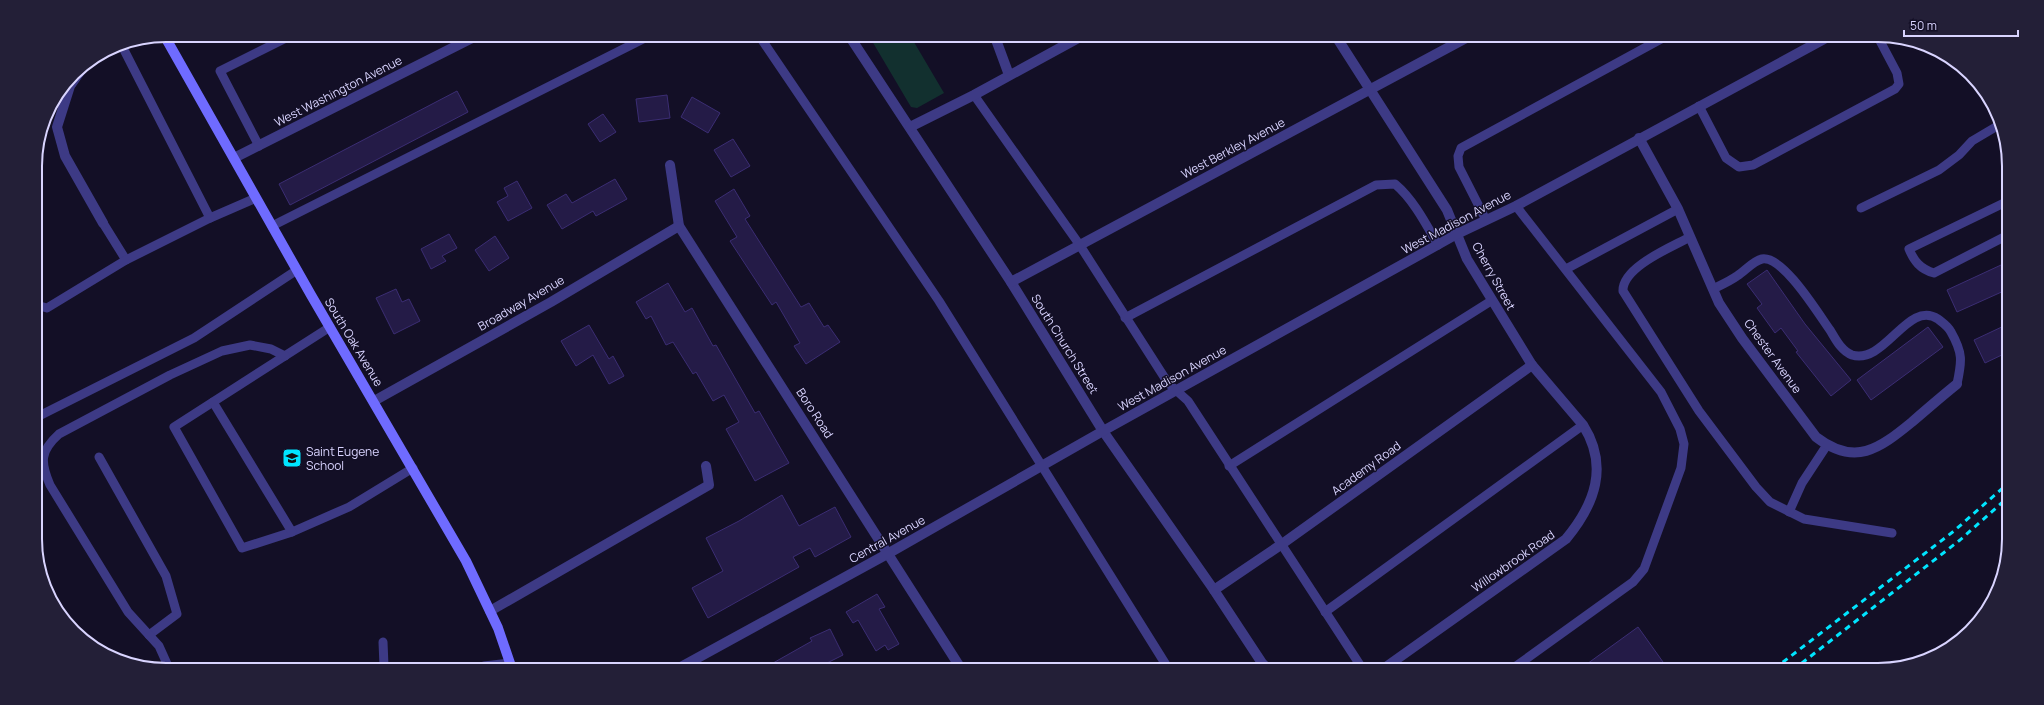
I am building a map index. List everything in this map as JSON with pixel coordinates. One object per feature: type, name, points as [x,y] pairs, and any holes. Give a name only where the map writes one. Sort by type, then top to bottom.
[{"type":"main road","name":"South Oak Avenue","points":[[168,42],[297,270],[466,561],[490,611],[510,663]]},
{"type":"street","name":"West Washington Avenue","points":[[234,158],[464,42]]},
{"type":"street","name":"South Church Street","points":[[853,42],[1012,282],[1103,431],[1214,590],[1262,663]]},
{"type":"street","points":[[996,42],[1009,75]]},
{"type":"street","points":[[910,127],[974,95],[1071,42]]},
{"type":"street","name":"Cherry Street","points":[[1340,42],[1447,210],[1467,259],[1532,365],[1590,436]]},
{"type":"street","name":"West Berkley Avenue","points":[[1012,282],[1079,244],[1459,42]]},
{"type":"street","name":"West Madison Avenue","points":[[1103,431],[1457,234],[1516,206],[1818,42]]},
{"type":"street","points":[[69,90],[57,127],[65,156],[104,223]]},
{"type":"street","name":"Chester Avenue","points":[[1639,138],[1678,209],[1719,303],[1742,338],[1816,437],[1826,445],[1837,450],[1853,453],[1880,447],[1957,384]]},
{"type":"street","name":"Boro Road","points":[[670,165],[679,226],[889,553],[957,663]]},
{"type":"street","name":"Broadway Avenue","points":[[374,401],[551,302],[679,226]]},
{"type":"street","name":"Academy Road","points":[[1214,590],[1282,544],[1532,365]]},
{"type":"street","name":"Central Avenue","points":[[688,663],[889,553],[1103,431]]},
{"type":"street","name":"Willowbrook Road","points":[[1390,663],[1566,539],[1577,526],[1593,496],[1597,477],[1595,453],[1590,436]]},
{"type":"street","points":[[490,611],[709,485],[706,466]]},
{"type":"lane","points":[[259,146],[220,71],[278,42]]},
{"type":"lane","points":[[272,226],[637,42]]},
{"type":"lane","points":[[764,42],[939,301],[1165,663]]},
{"type":"lane","points":[[1486,220],[1459,167],[1458,156],[1461,148],[1655,42]]},
{"type":"lane","points":[[1699,106],[1726,158],[1739,167],[1753,165],[1895,89],[1899,84],[1897,72],[1882,42]]},
{"type":"lane","points":[[124,50],[210,218]]},
{"type":"lane","points":[[974,95],[1079,244],[1168,383],[1188,402],[1359,663]]},
{"type":"lane","points":[[1861,208],[1939,170],[1959,155],[1972,141],[1995,127]]},
{"type":"lane","points":[[1125,318],[1376,185],[1395,184],[1402,190],[1427,226],[1438,245]]},
{"type":"lane","points":[[42,307],[47,308],[126,260],[210,218],[256,198]]},
{"type":"lane","points":[[2002,204],[1909,249],[1914,259],[1924,270],[1934,273],[2002,238]]},
{"type":"lane","points":[[1516,206],[1661,392],[1680,429],[1684,444],[1681,468],[1644,569],[1634,582],[1520,663]]},
{"type":"lane","points":[[1566,269],[1678,209]]},
{"type":"lane","points":[[104,223],[126,260]]},
{"type":"lane","points":[[1690,237],[1636,268],[1626,278],[1623,285],[1623,291],[1700,411],[1756,487],[1770,502],[1804,519],[1892,533]]},
{"type":"lane","points":[[1713,289],[1736,277],[1756,262],[1763,259],[1774,262],[1784,269],[1794,281],[1842,349],[1850,354],[1858,356],[1868,355],[1878,349],[1918,317],[1926,315],[1934,317],[1949,329],[1958,345],[1961,364],[1957,384]]},
{"type":"lane","points":[[42,414],[194,338],[297,270]]},
{"type":"lane","points":[[1229,466],[1492,300]]},
{"type":"lane","points":[[330,327],[174,427],[242,548],[292,532],[349,507],[413,468]]},
{"type":"lane","points":[[167,663],[159,646],[128,612],[50,485],[44,473],[44,453],[49,443],[59,434],[170,375],[222,351],[239,346],[250,345],[271,349],[285,356]]},
{"type":"lane","points":[[213,402],[292,532]]},
{"type":"lane","points":[[1325,612],[1583,426]]},
{"type":"lane","points":[[1789,512],[1802,483],[1826,445]]},
{"type":"lane","points":[[99,457],[166,576],[177,614],[149,635]]},
{"type":"lane","points":[[383,642],[384,663]]},
{"type":"green space","points":[[873,42],[914,42],[944,93],[917,108],[911,107]]},
{"type":"building","points":[[457,91],[468,112],[290,205],[279,184]]},
{"type":"building","points":[[667,95],[670,118],[639,122],[636,99]]},
{"type":"building","points":[[692,97],[720,113],[708,133],[681,117]]},
{"type":"building","points":[[603,114],[616,132],[600,142],[588,124]]},
{"type":"building","points":[[733,139],[750,166],[731,177],[714,150]]},
{"type":"building","points":[[615,179],[627,199],[596,216],[593,211],[562,229],[547,205],[566,194],[572,203]]},
{"type":"building","points":[[517,181],[532,208],[508,221],[497,202],[508,196],[504,188]]},
{"type":"building","points":[[734,189],[750,216],[745,219],[801,307],[809,303],[824,327],[828,325],[840,342],[806,364],[794,346],[800,343],[776,302],[772,305],[730,241],[737,237],[715,201]]},
{"type":"building","points":[[449,234],[457,248],[442,256],[446,261],[431,269],[421,249]]},
{"type":"building","points":[[495,236],[509,258],[489,271],[475,250]]},
{"type":"building","points":[[2001,265],[2002,267],[2002,292],[1957,312],[1947,290]]},
{"type":"building","points":[[1767,270],[1805,324],[1851,380],[1831,396],[1796,352],[1798,351],[1781,328],[1775,333],[1757,308],[1762,304],[1747,284]]},
{"type":"building","points":[[668,283],[685,312],[692,308],[713,346],[716,345],[755,413],[759,411],[789,463],[755,481],[726,429],[739,422],[724,395],[713,401],[696,372],[693,374],[673,342],[666,345],[651,316],[646,319],[636,302]]},
{"type":"building","points":[[396,289],[402,302],[409,299],[420,321],[394,334],[376,298]]},
{"type":"building","points":[[589,325],[609,359],[613,356],[624,376],[609,384],[593,355],[576,366],[561,341]]},
{"type":"building","points":[[1928,327],[1943,347],[1871,400],[1857,380]]},
{"type":"building","points":[[2002,327],[2002,355],[1985,363],[1974,340]]},
{"type":"building","points":[[782,495],[799,526],[835,507],[851,537],[815,557],[810,548],[793,557],[799,567],[708,618],[692,588],[723,571],[706,538],[739,521]]},
{"type":"building","points":[[877,594],[885,607],[879,609],[899,644],[888,650],[885,645],[876,651],[858,620],[853,623],[846,612]]},
{"type":"building","points":[[1638,627],[1664,663],[1588,663]]},
{"type":"building","points":[[830,629],[843,655],[827,663],[773,663],[812,641],[810,638]]},
{"type":"railway","points":[[1782,663],[1954,531],[2002,489]]},
{"type":"railway","points":[[1802,663],[1960,540],[2002,503]]},
{"type":"place","name":"Saint Eugene School","points":[[292,458]]}]
